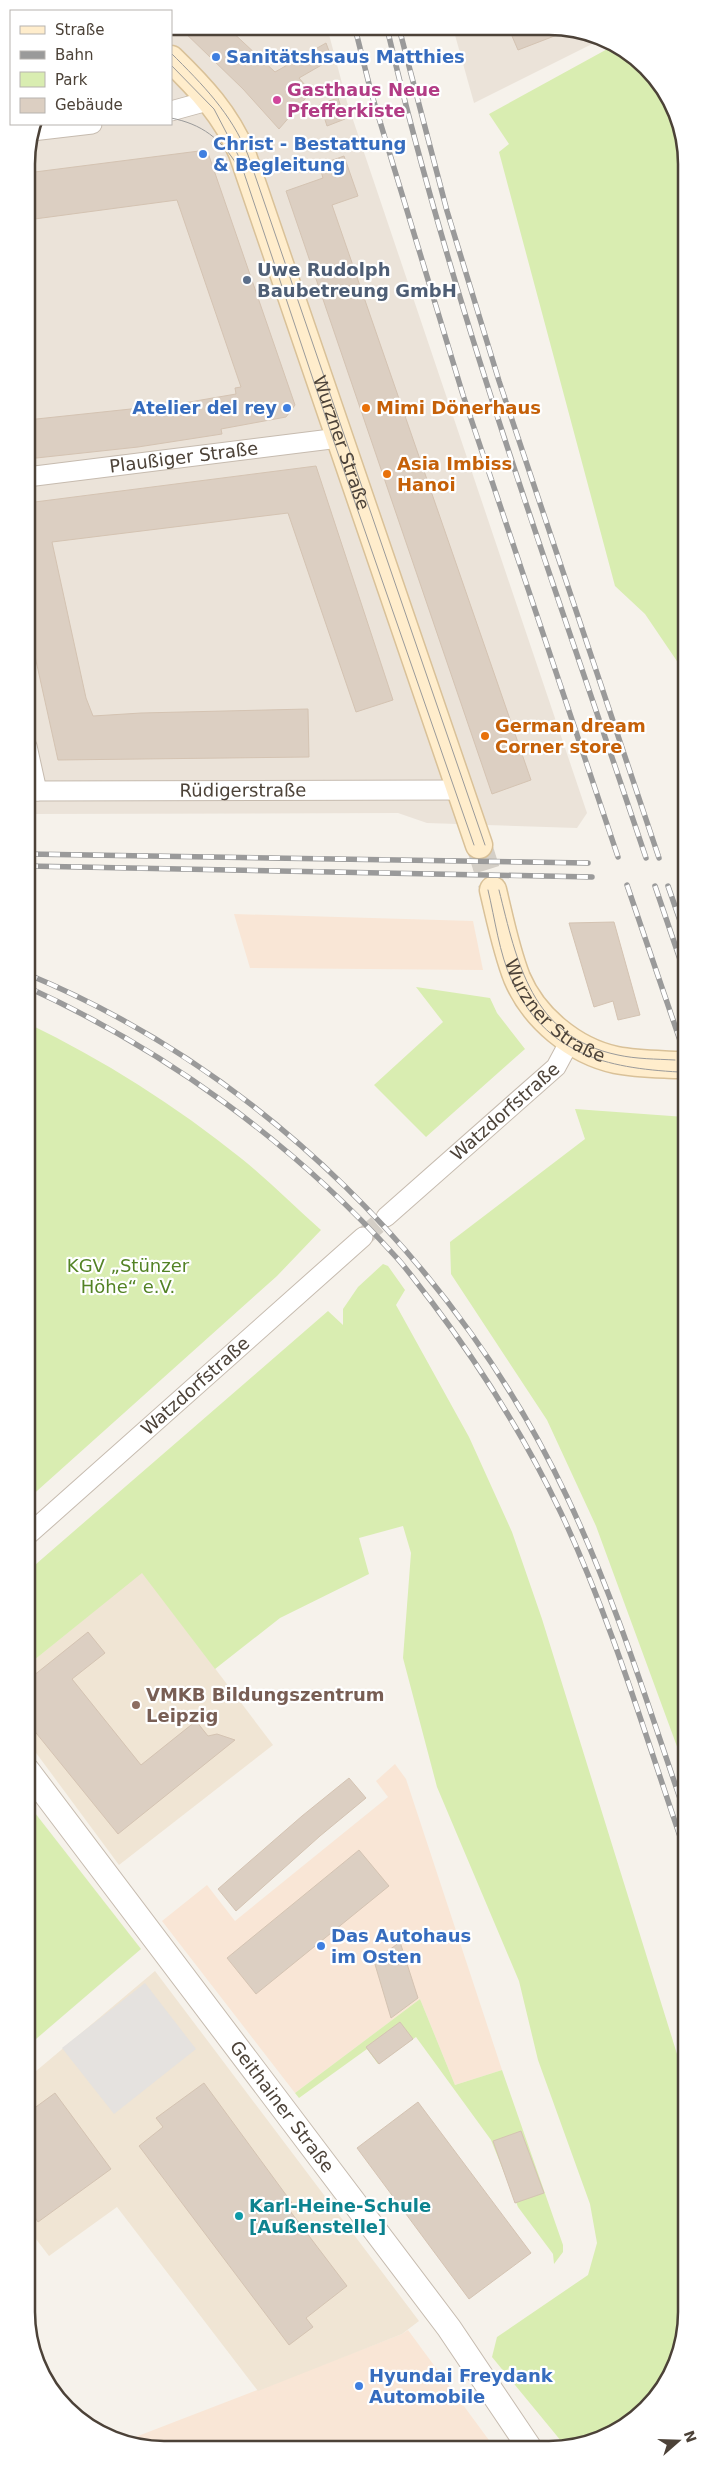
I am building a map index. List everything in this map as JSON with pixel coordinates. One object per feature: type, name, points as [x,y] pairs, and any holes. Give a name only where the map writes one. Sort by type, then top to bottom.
[{"type":"main road","name":"Wurzner Straße","points":[[172,60],[211,100],[226,120],[242,153],[479,845]]},
{"type":"main road","name":"Wurzner Straße","points":[[493,890],[518,979],[528,999],[555,1029],[570,1041],[589,1051],[614,1060],[677,1065]]},
{"type":"street","points":[[172,111],[211,100]]},
{"type":"street","points":[[40,130],[83,125]]},
{"type":"street","name":"Plaußiger Straße","points":[[35,476],[339,438]]},
{"type":"street","name":"Rüdigerstraße","points":[[35,791],[460,790]]},
{"type":"street","name":"Watzdorfstraße","points":[[386,1217],[556,1067],[570,1041]]},
{"type":"street","name":"Watzdorfstraße","points":[[35,1529],[363,1237]]},
{"type":"street","name":"Geithainer Straße","points":[[35,1780],[449,2328],[525,2441]]},
{"type":"shaded area","points":[[172,35],[329,35],[347,102],[587,813],[577,828],[427,823],[398,813],[35,814],[35,155],[37,139],[41,125],[172,125]]},
{"type":"shaded area","points":[[455,35],[549,35],[574,37],[594,43],[474,103]]},
{"type":"shaded area","points":[[234,914],[473,921],[483,970],[250,968]]},
{"type":"shaded area","name":"VMKB Bildungszentrum Leipzig","points":[[142,1572],[273,1745],[119,1865],[35,1751],[35,1659]]},
{"type":"shaded area","name":"Das Autohaus im Osten","points":[[395,1764],[406,1779],[502,2070],[455,2085],[420,1999],[295,2093],[162,1921],[207,1885],[235,1921],[388,1797],[376,1781]]},
{"type":"shaded area","points":[[155,1971],[419,2321],[402,2334],[258,2391],[117,2207],[49,2256],[35,2238],[35,2072]]},
{"type":"shaded area","points":[[145,1983],[196,2049],[114,2114],[62,2048]]},
{"type":"shaded area","name":"Hyundai Freydank Automobile","points":[[408,2330],[490,2441],[164,2441],[133,2438],[402,2334]]},
{"type":"green space","points":[[607,49],[628,62],[646,79],[665,107],[671,122],[676,139],[678,164],[678,663],[645,614],[615,586],[499,152],[509,144],[489,114]]},
{"type":"green space","points":[[416,987],[490,998],[497,1013],[525,1049],[426,1137],[374,1085],[443,1022]]},
{"type":"green space","name":"KGV „Stünzer Höhe“ e.V.","points":[[35,1027],[84,1052],[165,1102],[252,1167],[321,1230],[277,1276],[35,1493]]},
{"type":"green space","points":[[575,1109],[678,1116],[678,1749],[596,1526],[547,1420],[451,1274],[450,1242],[585,1139]]},
{"type":"green space","points":[[383,1264],[388,1266],[405,1290],[396,1305],[469,1437],[512,1532],[542,1619],[678,2057],[678,2321],[674,2346],[661,2377],[634,2409],[614,2424],[574,2439],[561,2440],[492,2357],[497,2337],[588,2275],[597,2243],[590,2204],[538,2060],[519,1981],[437,1787],[403,1658],[411,1553],[403,1526],[359,1538],[369,1574],[280,1618],[215,1669],[142,1573],[35,1659],[35,1565],[328,1311],[343,1325],[343,1309],[358,1287]]},
{"type":"green space","points":[[35,1813],[141,1949],[35,2040]]},
{"type":"green space","points":[[420,1999],[455,2085],[502,2070],[563,2245],[563,2252],[554,2264],[553,2254],[518,2207],[491,2140],[416,2037],[378,2064],[367,2049],[299,2098],[295,2093]]},
{"type":"building","points":[[187,35],[236,35],[275,72],[326,43],[332,59],[299,78],[311,92],[279,129],[243,89]]},
{"type":"building","points":[[512,35],[556,35],[518,50]]},
{"type":"building","points":[[338,98],[345,119],[327,126],[320,104]]},
{"type":"building","points":[[207,150],[295,405],[286,417],[221,429],[222,434],[138,447],[35,458],[35,419],[178,404],[236,394],[235,388],[241,387],[177,200],[35,219],[35,172]]},
{"type":"building","points":[[344,156],[358,196],[332,205],[531,780],[492,794],[286,191],[323,178],[319,165]]},
{"type":"building","points":[[316,466],[393,700],[356,712],[288,513],[52,542],[86,698],[93,716],[308,709],[309,757],[58,760],[35,656],[35,502]]},
{"type":"building","points":[[614,922],[640,1015],[618,1020],[613,1001],[594,1007],[569,923]]},
{"type":"building","points":[[88,1632],[105,1653],[72,1679],[141,1765],[196,1721],[208,1736],[217,1734],[235,1740],[118,1834],[35,1732],[35,1674]]},
{"type":"building","points":[[349,1778],[366,1798],[236,1911],[218,1889]]},
{"type":"building","points":[[359,1850],[389,1886],[256,1994],[227,1958]]},
{"type":"building","points":[[400,1942],[418,1998],[391,2018],[374,1961]]},
{"type":"building","points":[[400,2022],[413,2039],[379,2064],[366,2047]]},
{"type":"building","name":"Karl-Heine-Schule [Außenstelle]","points":[[204,2083],[292,2203],[287,2207],[347,2286],[306,2318],[313,2327],[289,2345],[139,2146],[163,2127],[156,2118]]},
{"type":"building","points":[[55,2093],[111,2169],[38,2222],[35,2217],[35,2108]]},
{"type":"building","points":[[418,2102],[531,2253],[469,2299],[357,2148]]},
{"type":"building","points":[[521,2131],[544,2193],[515,2203],[493,2141]]},
{"type":"tunnel","points":[[479,845],[493,890]]},
{"type":"tunnel","points":[[363,1237],[386,1217]]},
{"type":"tram line","points":[[172,54],[205,88],[225,113],[248,155],[485,845]]},
{"type":"tram line","points":[[172,66],[214,109],[238,155],[333,439],[474,845]]},
{"type":"tram line","points":[[172,118],[192,124],[210,134],[237,165]]},
{"type":"tram line","points":[[488,890],[501,948],[512,981],[526,1006],[542,1025],[560,1041],[580,1052],[603,1061],[652,1070],[678,1072]]},
{"type":"tram line","points":[[499,890],[513,944],[533,993],[547,1014],[565,1032],[589,1046],[618,1055],[675,1060]]},
{"type":"railway","points":[[357,35],[371,92],[463,395],[618,857]]},
{"type":"railway","points":[[389,35],[442,238],[474,342],[541,549],[646,858]]},
{"type":"railway","points":[[401,35],[447,211],[499,381],[659,858]]},
{"type":"railway","points":[[35,854],[588,863]]},
{"type":"railway","points":[[35,866],[592,877]]},
{"type":"railway","points":[[627,885],[678,1034]]},
{"type":"railway","points":[[655,886],[678,953]]},
{"type":"railway","points":[[668,886],[678,915]]},
{"type":"railway","points":[[35,978],[113,1015],[195,1065],[273,1122],[345,1186],[411,1257],[471,1333],[523,1413],[585,1536],[631,1655],[678,1793]]},
{"type":"railway","points":[[35,991],[79,1012],[178,1070],[271,1138],[356,1215],[400,1262],[431,1301],[485,1377],[533,1458],[561,1513],[597,1596],[613,1639],[678,1830]]},
{"type":"place","name":"Sanitätshsaus Matthies","points":[[216,57]]},
{"type":"place","name":"Gasthaus Neue Pfefferkiste","points":[[277,100]]},
{"type":"place","name":"Christ - Bestattung & Begleitung","points":[[203,154]]},
{"type":"place","name":"Uwe Rudolph Baubetreung GmbH","points":[[247,280]]},
{"type":"place","name":"Atelier del rey","points":[[287,408]]},
{"type":"place","name":"Mimi Dönerhaus","points":[[366,408]]},
{"type":"place","name":"Asia Imbiss Hanoi","points":[[387,474]]},
{"type":"place","name":"German dream Corner store","points":[[485,736]]},
{"type":"place","name":"VMKB Bildungszentrum Leipzig","points":[[136,1705]]},
{"type":"place","name":"Das Autohaus im Osten","points":[[321,1946]]},
{"type":"place","name":"Karl-Heine-Schule [Außenstelle]","points":[[239,2216]]},
{"type":"place","name":"Hyundai Freydank Automobile","points":[[359,2386]]}]
